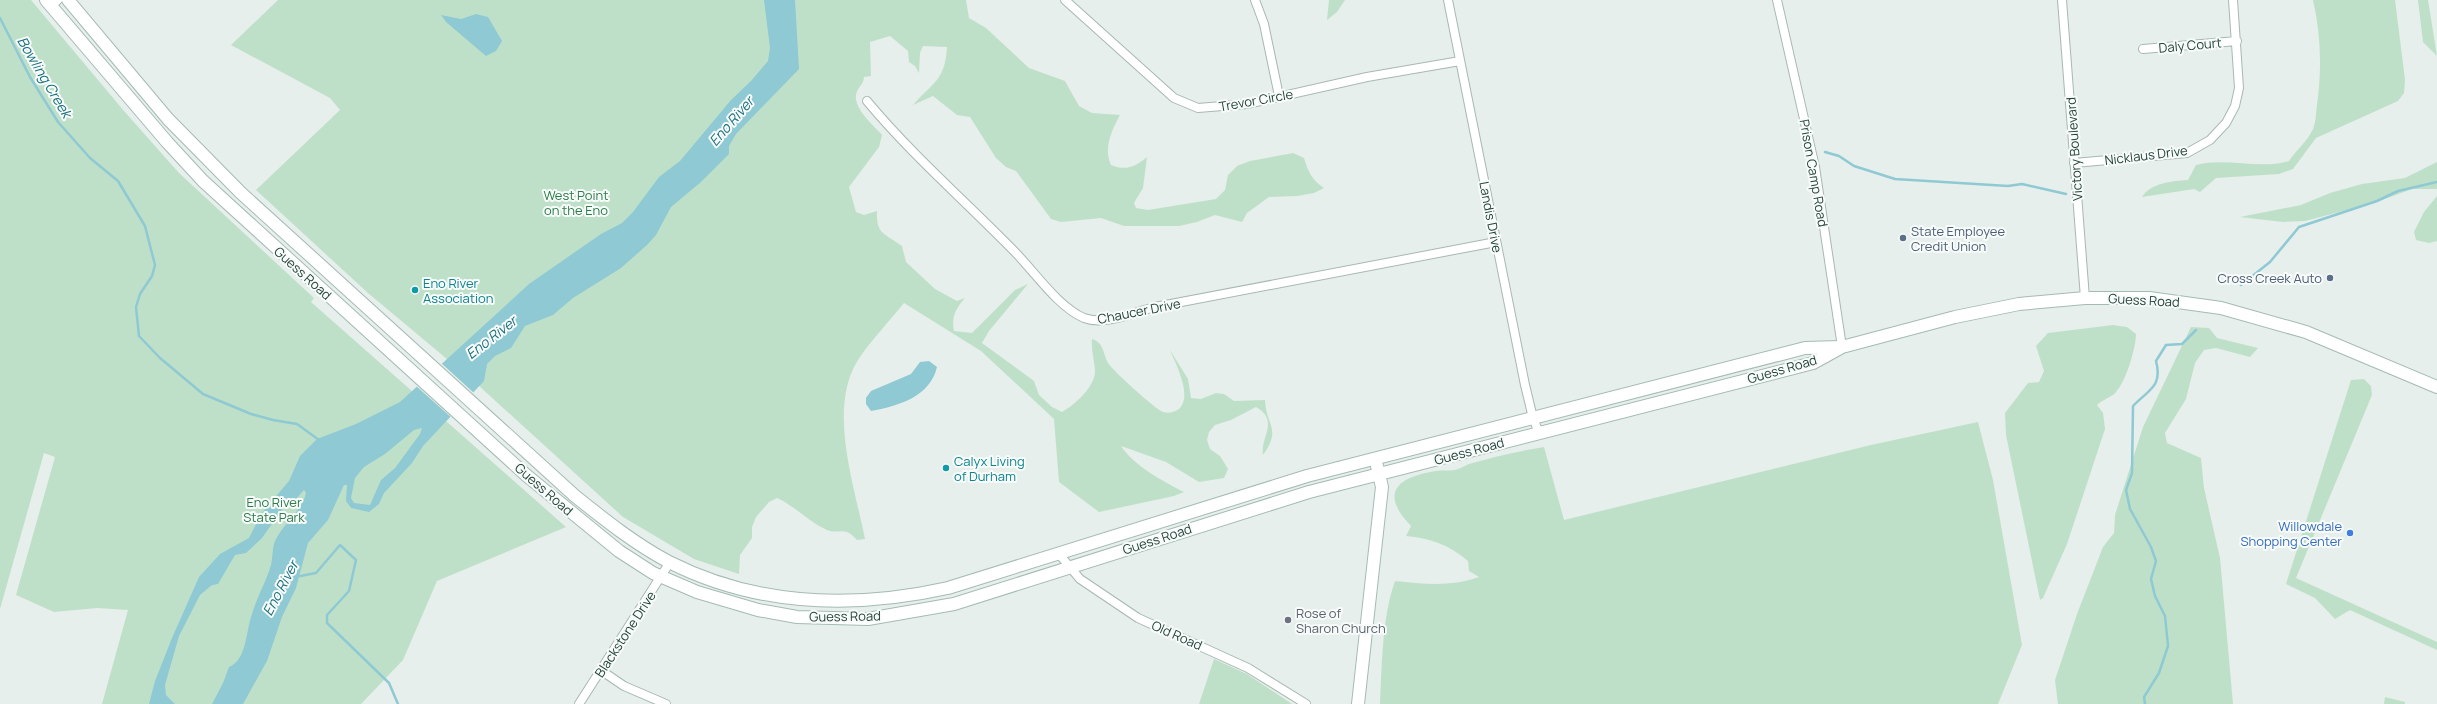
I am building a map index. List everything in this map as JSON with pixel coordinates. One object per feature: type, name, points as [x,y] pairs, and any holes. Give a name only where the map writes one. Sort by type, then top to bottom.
[{"type":"main road","name":"Guess Road","points":[[68,0],[168,119],[220,172],[416,353],[581,501],[629,538],[670,562],[727,584],[791,600],[820,602],[872,601],[910,596],[948,588],[1300,478],[1805,348],[1842,347],[1955,317],[2006,306],[2049,300],[2085,298],[2150,298],[2211,306],[2246,314],[2323,338],[2437,387]]},
{"type":"main road","name":"Guess Road","points":[[52,2],[166,142],[203,181],[476,429],[586,525],[619,551],[662,576],[697,592],[758,610],[797,617],[868,619],[954,604],[1243,512],[1379,473],[1813,363],[1842,347]]},
{"type":"main road","points":[[1358,704],[1382,487],[1375,459]]},
{"type":"street","name":"Trevor Circle","points":[[1065,0],[1140,70],[1174,98],[1198,108],[1228,106],[1367,77],[1460,61]]},
{"type":"street","points":[[1255,0],[1264,24],[1279,96]]},
{"type":"street","name":"Landis Drive","points":[[1448,0],[1496,242],[1533,418],[1539,433]]},
{"type":"street","name":"Prison Camp Road","points":[[1777,0],[1815,167],[1842,347]]},
{"type":"street","name":"Victory Boulevard","points":[[2062,0],[2085,298]]},
{"type":"street","name":"Nicklaus Drive","points":[[2074,163],[2187,153],[2210,140],[2226,123],[2235,106],[2239,88],[2233,0]]},
{"type":"street","name":"Daly Court","points":[[2143,49],[2237,42]]},
{"type":"street","name":"Chaucer Drive","points":[[868,101],[895,134],[1015,251],[1056,297],[1075,313],[1092,320],[1109,319],[1155,307],[1496,242]]},
{"type":"street","name":"Old Road","points":[[1059,554],[1080,579],[1138,618],[1248,668],[1306,704]]},
{"type":"street","name":"Blackstone Drive","points":[[579,704],[602,671],[670,562]]},
{"type":"street","points":[[602,671],[624,686],[666,704]]},
{"type":"green space","name":"Eno River State Park","points":[[0,0],[31,0],[124,111],[179,173],[314,298],[311,302],[566,527],[437,581],[403,660],[361,704],[102,704],[128,610],[97,608],[54,612],[16,595],[55,457],[44,453],[0,609]]},
{"type":"green space","name":"West Point on the Eno","points":[[278,0],[966,0],[969,18],[986,28],[1029,68],[1065,81],[1079,106],[1092,113],[1120,115],[1114,127],[1108,146],[1111,165],[1126,168],[1134,166],[1147,157],[1143,188],[1134,203],[1136,208],[1148,210],[1216,199],[1225,190],[1228,175],[1237,166],[1250,161],[1293,153],[1304,158],[1311,175],[1316,182],[1324,188],[1314,193],[1297,196],[1269,197],[1247,213],[1242,222],[1215,215],[1197,222],[1179,226],[1124,226],[1101,218],[1061,222],[1051,219],[1016,171],[1006,167],[996,158],[970,117],[957,115],[933,96],[913,105],[932,86],[941,74],[946,58],[947,47],[923,46],[920,53],[919,73],[915,66],[909,62],[908,51],[890,36],[870,42],[871,76],[864,77],[856,95],[856,100],[861,111],[869,122],[882,135],[879,147],[849,187],[856,212],[864,215],[877,211],[878,225],[880,229],[886,236],[902,246],[906,262],[935,289],[957,301],[965,298],[955,313],[953,321],[954,331],[972,333],[1015,290],[1028,284],[989,331],[982,343],[1034,381],[1039,395],[1052,407],[1062,412],[1067,409],[1084,394],[1092,382],[1095,370],[1092,339],[1099,343],[1111,367],[1143,397],[1165,413],[1176,411],[1180,408],[1183,402],[1184,387],[1170,350],[1188,379],[1191,398],[1201,399],[1216,393],[1224,394],[1234,401],[1265,400],[1266,409],[1272,427],[1269,446],[1263,455],[1268,424],[1267,418],[1263,412],[1256,407],[1231,420],[1215,425],[1209,432],[1207,440],[1210,449],[1220,456],[1228,469],[1224,478],[1199,482],[1166,462],[1121,446],[1133,460],[1141,466],[1158,478],[1184,492],[1174,496],[1099,512],[1059,482],[1054,419],[981,351],[904,303],[874,338],[858,360],[849,380],[845,401],[844,424],[846,448],[865,539],[857,540],[849,533],[831,531],[820,527],[790,505],[777,498],[769,502],[756,517],[752,527],[752,538],[740,555],[739,574],[694,559],[623,517],[478,385],[368,293],[256,190],[340,110],[330,98],[231,45]]},
{"type":"green space","points":[[1329,0],[1345,0],[1337,12],[1327,20]]},
{"type":"green space","points":[[2313,0],[2395,0],[2405,80],[2404,93],[2398,101],[2316,138],[2293,169],[2279,174],[2216,178],[2200,192],[2194,189],[2142,197],[2146,192],[2156,186],[2169,182],[2188,180],[2196,165],[2219,162],[2266,164],[2289,161],[2311,134],[2315,120],[2319,92],[2320,52],[2318,26]]},
{"type":"green space","points":[[2418,0],[2428,0],[2437,56],[2423,42]]},
{"type":"green space","points":[[2437,162],[2437,189],[2412,189],[2374,203],[2305,221],[2283,222],[2240,217],[2301,205],[2330,193],[2362,184],[2405,178]]},
{"type":"green space","points":[[2437,196],[2437,241],[2429,243],[2416,240],[2414,232],[2424,212]]},
{"type":"green space","points":[[2113,325],[2127,327],[2136,334],[2132,357],[2122,384],[2113,395],[2097,405],[2103,413],[2105,429],[2067,544],[2043,598],[2040,600],[2006,435],[2005,413],[2028,383],[2039,382],[2044,371],[2036,346],[2048,333]]},
{"type":"green space","points":[[2191,327],[2209,328],[2217,338],[2258,348],[2250,357],[2216,348],[2204,350],[2195,363],[2186,399],[2165,433],[2167,443],[2201,458],[2204,488],[2220,558],[2233,704],[2058,704],[2055,680],[2077,614],[2103,547],[2114,533],[2115,515],[2143,427]]},
{"type":"green space","points":[[2364,379],[2371,386],[2372,395],[2296,578],[2437,642],[2437,650],[2350,610],[2335,619],[2315,598],[2286,584],[2351,380]]},
{"type":"green space","points":[[1978,422],[1993,480],[2022,645],[1998,704],[1380,704],[1385,626],[1387,610],[1395,581],[1437,584],[1458,582],[1479,577],[1469,571],[1468,561],[1447,547],[1423,538],[1406,536],[1411,526],[1401,514],[1396,504],[1395,496],[1397,488],[1411,477],[1436,471],[1455,470],[1487,459],[1544,447],[1564,520],[1871,445]]},
{"type":"green space","points":[[1214,659],[1247,674],[1292,704],[1199,704]]},
{"type":"green space","points":[[2385,697],[2405,702],[2405,704],[2384,704]]},
{"type":"water","name":"Eno River","points":[[764,0],[795,0],[799,69],[736,134],[729,146],[729,154],[701,182],[671,207],[656,235],[647,245],[621,268],[573,298],[553,315],[525,326],[511,348],[495,356],[487,364],[484,381],[423,446],[412,463],[384,493],[379,504],[369,512],[351,508],[346,501],[347,485],[344,485],[328,520],[308,543],[296,588],[282,617],[267,661],[243,704],[212,704],[223,683],[229,667],[235,663],[243,651],[254,608],[271,565],[275,541],[301,505],[306,493],[304,490],[297,498],[286,504],[262,538],[246,553],[235,555],[218,584],[212,585],[200,595],[179,636],[165,685],[166,695],[175,704],[149,704],[155,681],[199,577],[220,554],[249,538],[261,514],[289,481],[300,456],[317,439],[356,424],[400,402],[529,284],[601,234],[622,223],[633,212],[659,177],[680,161],[731,100],[751,81],[768,61],[770,48]],"holes":[[[422,428],[420,434],[395,468],[381,480],[370,505],[354,503],[351,498],[355,478],[364,467],[385,454],[414,430]]]},
{"type":"water","points":[[476,14],[488,17],[502,41],[496,51],[486,56],[446,22],[441,15],[461,19]]},
{"type":"water","points":[[929,361],[937,367],[928,386],[920,393],[902,403],[871,411],[866,404],[866,398],[871,391],[911,374],[920,362]]},
{"type":"pier","points":[[440,362],[475,394],[452,418],[415,385]]},
{"type":"waterway","name":"Bowling Creek","points":[[0,18],[30,77],[58,122],[90,158],[118,181],[145,226],[155,265],[152,276],[140,294],[136,307],[139,336],[160,358],[203,394],[251,414],[297,424],[319,440]]},
{"type":"waterway","points":[[1825,152],[1839,156],[1854,166],[1895,179],[2008,186],[2022,184],[2066,194]]},
{"type":"waterway","points":[[2241,285],[2270,262],[2299,227],[2377,201],[2398,191],[2437,182]]},
{"type":"waterway","points":[[2145,704],[2144,697],[2159,673],[2168,646],[2165,616],[2155,596],[2151,579],[2156,561],[2151,547],[2130,509],[2126,490],[2132,473],[2133,406],[2149,392],[2156,382],[2158,370],[2156,361],[2166,345],[2182,344],[2196,330]]},
{"type":"waterway","name":"Eno River","points":[[295,577],[316,573],[340,545],[356,560],[349,591],[327,615],[327,623],[389,683],[398,704]]},
{"type":"place","name":"State Employee Credit Union","points":[[1903,238]]},
{"type":"place","name":"Cross Creek Auto","points":[[2330,278]]},
{"type":"place","name":"Eno River Association","points":[[415,290]]},
{"type":"place","name":"Calyx Living of Durham","points":[[946,468]]},
{"type":"place","name":"Willowdale Shopping Center","points":[[2350,533]]},
{"type":"place","name":"Rose of Sharon Church","points":[[1288,620]]}]
